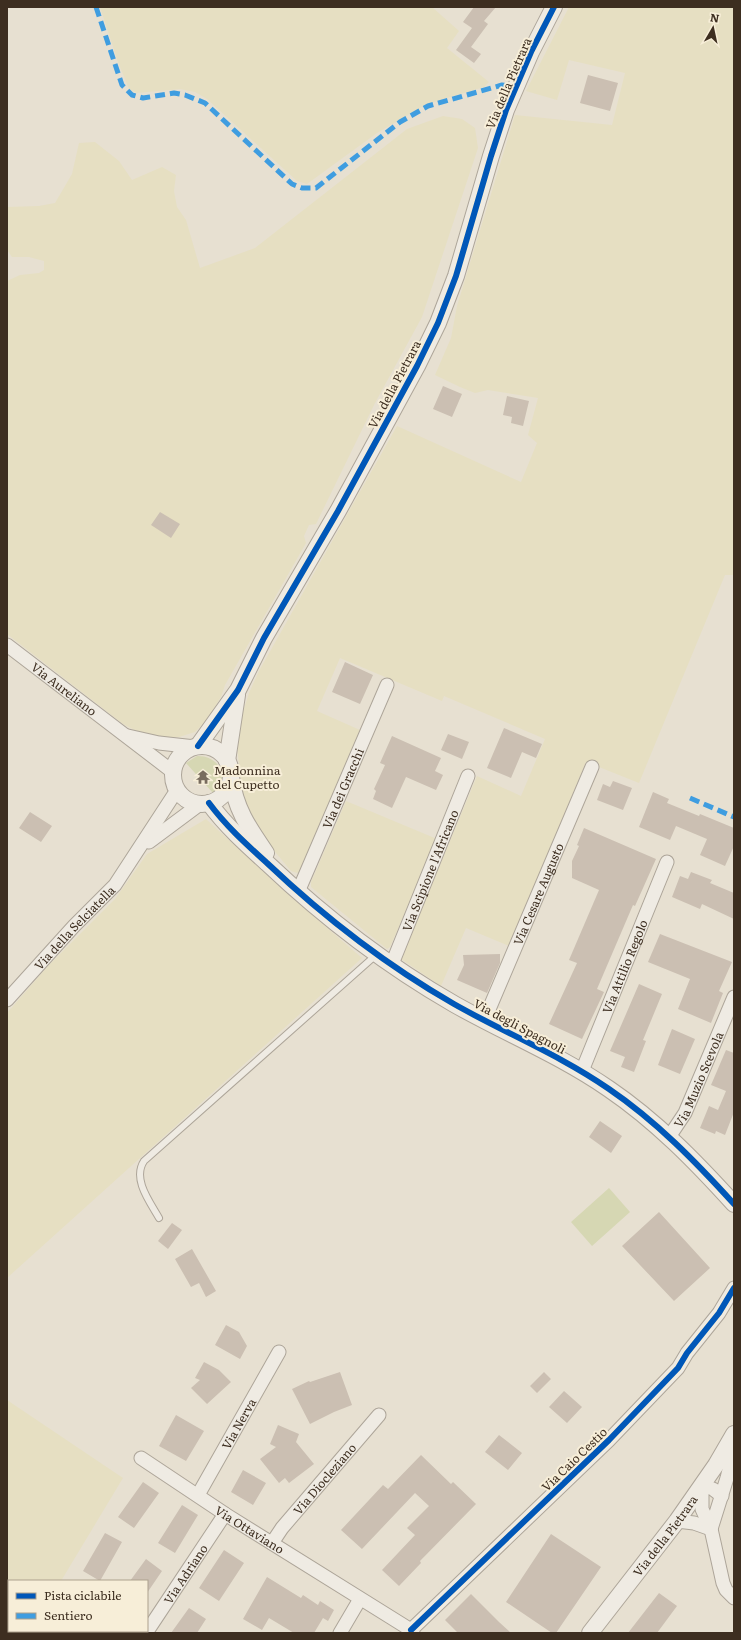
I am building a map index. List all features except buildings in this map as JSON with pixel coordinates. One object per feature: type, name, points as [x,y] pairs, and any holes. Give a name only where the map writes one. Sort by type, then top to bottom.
[{"type":"street","name":"Via della Pietrara","points":[[196,746],[238,690],[264,638],[338,511],[376,442],[417,366],[441,317],[456,276],[506,110],[520,76],[554,7]]},
{"type":"street","name":"Via Aureliano","points":[[7,645],[173,772]]},
{"type":"street","name":"Via dei Gracchi","points":[[298,892],[387,685]]},
{"type":"street","name":"Via della Pietrara","points":[[238,690],[229,768],[233,792],[238,809],[249,828],[285,880]]},
{"type":"street","name":"Via Aureliano","points":[[121,733],[159,744],[196,746]]},
{"type":"street","points":[[196,746],[207,746],[215,749],[222,754],[229,768],[229,785],[225,793],[218,799],[204,804],[185,799],[177,790],[173,782],[173,772],[177,759],[188,749],[196,746]]},
{"type":"street","name":"Via Cesare Augusto","points":[[484,1021],[592,767]]},
{"type":"street","name":"Via Scipione l'Africano","points":[[392,964],[468,776]]},
{"type":"street","name":"Via della Selciatella","points":[[7,1000],[74,926],[116,885],[177,790]]},
{"type":"street","points":[[204,804],[285,880]]},
{"type":"street","name":"Via della Selciatella","points":[[138,851],[160,832],[204,804]]},
{"type":"street","name":"Via Attilio Regolo","points":[[582,1071],[667,862]]},
{"type":"street","name":"Via degli Spagnoli","points":[[285,880],[298,892],[377,954],[433,991],[484,1021],[582,1071],[623,1099],[669,1137],[697,1164],[734,1204]]},
{"type":"street","name":"Via Muzio Scevola","points":[[669,1137],[685,1113],[734,997]]},
{"type":"street","name":"Via Caio Cestio","points":[[412,1632],[609,1440],[678,1368],[687,1353],[719,1313],[734,1288]]},
{"type":"street","name":"Via Nerva","points":[[198,1496],[279,1352]]},
{"type":"street","name":"Via Diocleziano","points":[[272,1543],[282,1528],[379,1415]]},
{"type":"street","name":"Via della Pietrara","points":[[590,1633],[677,1521],[716,1465],[734,1434]]},
{"type":"street","points":[[711,1529],[722,1496],[734,1450]]},
{"type":"street","name":"Via Ottaviano","points":[[141,1458],[225,1514],[412,1632]]},
{"type":"street","points":[[722,1496],[702,1485],[702,1509],[711,1529],[723,1583],[726,1590],[734,1598]]},
{"type":"street","name":"Via Adriano","points":[[148,1630],[225,1514]]},
{"type":"street","points":[[677,1521],[694,1523],[711,1529]]},
{"type":"street","points":[[340,1633],[360,1599]]},
{"type":"lane","points":[[159,1218],[140,1180],[139,1170],[144,1161],[377,954]]},
{"type":"shaded area","points":[[100,7],[432,7],[459,31],[447,48],[489,82],[484,87],[427,104],[377,133],[307,184],[297,181],[207,99],[195,92],[180,89],[137,93],[129,89],[118,62]]},
{"type":"shaded area","points":[[569,7],[734,7],[734,575],[725,575],[639,783],[586,762],[509,946],[466,928],[441,986],[401,959],[477,776],[521,796],[545,739],[444,696],[442,701],[340,658],[317,711],[360,730],[301,871],[297,873],[291,871],[266,841],[247,808],[241,782],[237,747],[240,721],[249,693],[259,671],[397,426],[521,482],[537,443],[528,435],[538,398],[488,390],[475,393],[435,375],[451,338],[457,306],[515,115],[612,125],[625,73],[569,60],[557,100],[526,91]]},
{"type":"shaded area","points":[[443,116],[462,119],[475,128],[478,148],[422,317],[375,403],[316,524],[309,525],[304,536],[306,543],[225,685],[221,697],[206,721],[195,732],[179,737],[162,738],[144,735],[123,724],[7,634],[7,281],[20,275],[39,273],[44,270],[44,261],[29,257],[12,257],[7,250],[7,207],[39,206],[55,203],[72,174],[79,143],[95,142],[119,161],[132,180],[162,167],[176,175],[174,191],[177,207],[186,220],[200,268],[255,248],[407,129]]},
{"type":"shaded area","points":[[346,801],[437,839],[390,947],[387,949],[311,887],[311,882]]},
{"type":"shaded area","points":[[206,819],[283,890],[362,958],[7,1278],[7,1013],[48,966],[115,899],[147,854]]},
{"type":"shaded area","points":[[7,1400],[123,1478],[62,1580],[8,1580],[8,1632],[30,1632],[7,1633]]},
{"type":"green space","points":[[197,756],[211,759],[220,769],[222,781],[213,793],[186,763]]},
{"type":"green space","points":[[609,1188],[630,1212],[592,1246],[571,1222]]},
{"type":"marked path","points":[[96,7],[122,85],[132,95],[143,98],[174,93],[185,95],[205,103],[292,184],[302,188],[316,188],[400,122],[428,106],[502,85],[515,87]]},
{"type":"marked path","points":[[690,798],[734,817]]},
{"type":"cycle path","points":[[198,746],[238,690],[264,638],[338,511],[417,366],[438,323],[456,276],[506,110],[531,52],[554,7]]},
{"type":"cycle path","points":[[209,803],[229,827],[251,849],[310,902],[356,939],[404,973],[454,1004],[571,1065],[609,1089],[659,1128],[734,1204]]},
{"type":"cycle path","points":[[411,1630],[609,1440],[678,1368],[687,1353],[719,1313],[734,1288]]},
{"type":"place","name":"Madonnina del Cupetto","points":[[203,777]]}]
